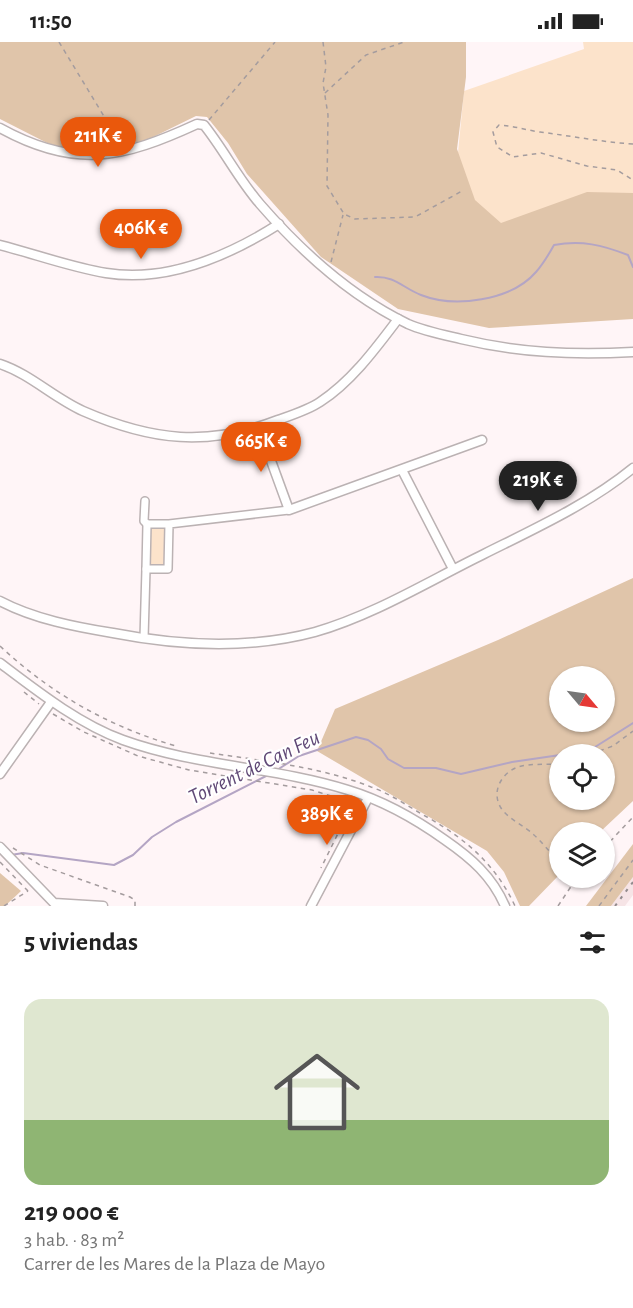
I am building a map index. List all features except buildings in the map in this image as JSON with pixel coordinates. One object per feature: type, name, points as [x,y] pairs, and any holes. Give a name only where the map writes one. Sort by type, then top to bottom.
[{"type":"street","points":[[0,128],[40,147],[67,154],[99,155],[154,144],[197,124],[204,125],[258,202],[279,224],[355,291],[398,319],[447,336],[502,349],[566,355],[633,352]]},
{"type":"street","points":[[0,245],[109,273],[149,272],[178,269],[217,258],[241,248],[279,224]]},
{"type":"street","points":[[0,364],[81,410],[123,427],[163,436],[198,440],[259,428],[320,402],[371,354],[398,319]]},
{"type":"street","points":[[259,428],[289,510]]},
{"type":"street","points":[[147,524],[170,524],[289,510],[482,440]]},
{"type":"street","points":[[0,601],[69,626],[196,645],[250,643],[316,632],[377,607],[587,500],[633,468]]},
{"type":"street","points":[[402,470],[453,569]]},
{"type":"street","points":[[144,638],[147,524],[144,521],[145,501]]},
{"type":"street","points":[[146,569],[168,569],[170,524]]},
{"type":"street","points":[[0,663],[48,705],[122,740],[223,765],[350,790],[368,798],[427,827],[472,858],[495,887],[505,906]]},
{"type":"street","points":[[0,774],[48,705]]},
{"type":"street","points":[[311,906],[368,798]]},
{"type":"street","points":[[5,848],[54,904],[104,906]]},
{"type":"path","points":[[59,42],[105,118],[99,155]]},
{"type":"path","points":[[204,125],[275,42]]},
{"type":"path","points":[[323,42],[324,94],[328,115],[327,186],[344,214],[355,219],[415,217],[462,191]]},
{"type":"path","points":[[324,94],[366,55],[404,42]]},
{"type":"path","points":[[633,144],[601,142],[580,136],[537,132],[514,126],[499,125],[493,132],[497,147],[513,157],[541,153],[587,166],[617,170],[633,180]]},
{"type":"path","points":[[328,269],[344,214]]},
{"type":"path","points":[[18,687],[48,705],[84,732],[138,756],[189,770],[301,788],[353,803],[320,871]]},
{"type":"path","points":[[615,744],[633,731]]},
{"type":"path","points":[[549,765],[520,766],[511,771],[503,776],[498,785],[497,796],[502,809],[532,833],[549,851]]},
{"type":"path","points":[[615,836],[633,817]]},
{"type":"path","points":[[5,848],[40,866],[130,897],[135,900],[135,906]]},
{"type":"path","points":[[599,906],[633,860]]},
{"type":"path","points":[[0,862],[28,891],[4,906]]},
{"type":"path","points":[[558,906],[570,888]]},
{"type":"shaded area","points":[[0,42],[466,42],[466,77],[457,149],[475,200],[501,223],[587,192],[633,193],[633,319],[489,328],[398,309],[321,257],[247,174],[228,143],[207,117],[196,116],[147,140],[100,150],[55,147],[0,119]]},
{"type":"shaded area","points":[[583,42],[633,42],[633,203],[493,227],[482,217],[457,163],[464,91],[584,49]]},
{"type":"shaded area","points":[[150,529],[166,529],[165,565],[150,565]]},
{"type":"shaded area","points":[[633,578],[633,801],[611,822],[549,822],[549,885],[529,906],[520,906],[504,872],[487,851],[317,751],[335,709],[498,640]]},
{"type":"shaded area","points":[[633,844],[633,877],[611,906],[586,906],[600,888],[615,888],[615,868]]},
{"type":"shaded area","points":[[0,873],[21,891],[5,906],[0,906]]},
{"type":"shaded area","points":[[633,877],[633,895],[625,906],[611,906]]},
{"type":"waterway","points":[[375,277],[394,280],[421,295],[434,299],[465,301],[497,295],[525,282],[539,269],[554,245],[592,244],[628,255],[633,267]]},
{"type":"waterway","name":"Torrent de Can Feu","points":[[600,744],[633,723]]},
{"type":"waterway","name":"Torrent de Can Feu","points":[[277,770],[299,756],[356,737],[368,740],[381,749],[388,759],[404,768],[436,768],[461,774],[512,762],[549,757]]},
{"type":"waterway","name":"Torrent de Can Feu","points":[[11,855],[23,853],[114,865],[133,855],[152,837],[176,822],[270,774]]},
{"type":"railway","points":[[615,906],[633,882]]}]
